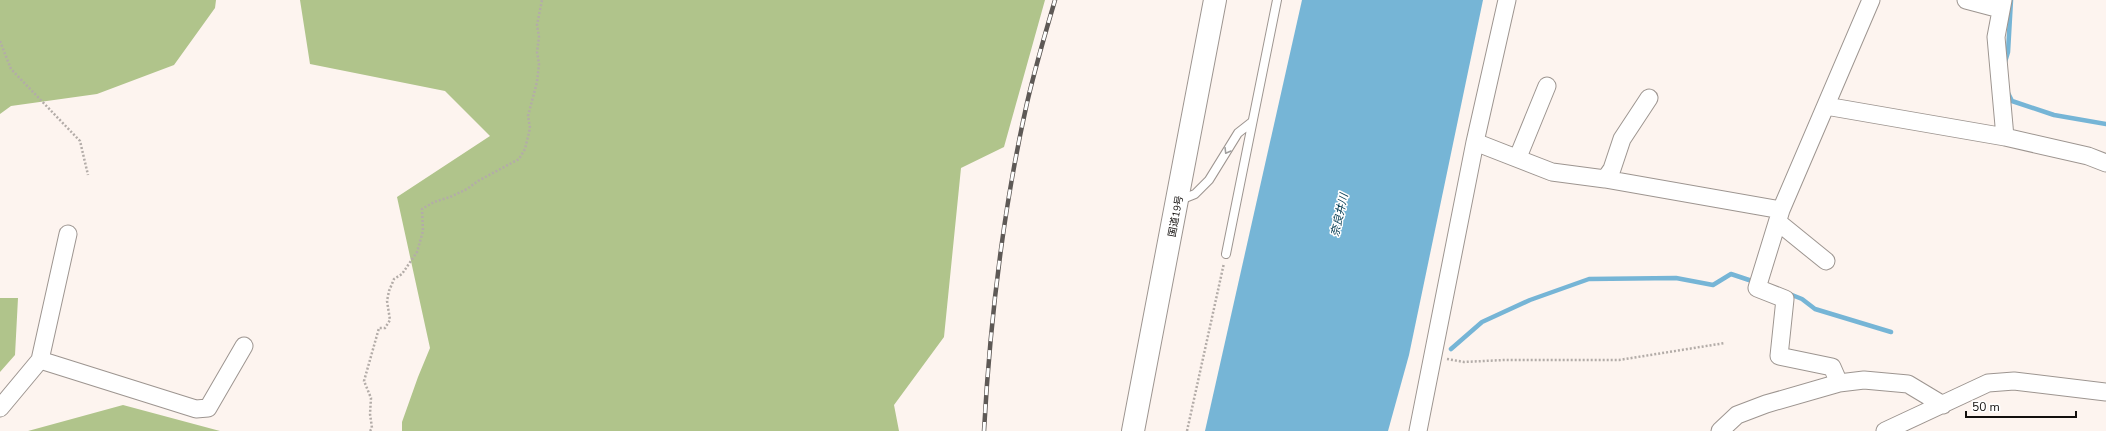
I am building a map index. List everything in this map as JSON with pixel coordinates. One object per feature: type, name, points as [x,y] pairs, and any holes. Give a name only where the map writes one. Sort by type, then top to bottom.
[{"type":"highway","name":"国道19号","points":[[1134,431],[1215,0]]},
{"type":"street","points":[[1418,431],[1475,142],[1507,0]]},
{"type":"street","points":[[1839,383],[1832,367],[1779,356],[1785,299],[1757,288],[1780,216],[1871,0]]},
{"type":"street","points":[[1966,0],[2002,4],[1996,37],[2005,137]]},
{"type":"street","points":[[1518,157],[1547,86]]},
{"type":"street","points":[[1605,179],[1612,169],[1622,139],[1649,98]]},
{"type":"street","points":[[1826,106],[2005,137],[2088,156],[2106,163]]},
{"type":"street","points":[[1475,142],[1518,157],[1552,172],[1605,179],[1780,216],[1826,261]]},
{"type":"street","points":[[0,408],[40,360],[68,234]]},
{"type":"street","points":[[40,360],[196,409],[208,408],[244,346]]},
{"type":"street","points":[[1720,431],[1737,415],[1766,404],[1839,383],[1864,380],[1908,384],[1943,405]]},
{"type":"street","points":[[1885,431],[1988,383],[2014,381],[2106,392]]},
{"type":"lane","points":[[1226,254],[1277,0]]},
{"type":"lane","points":[[1178,200],[1195,194],[1210,180],[1238,133],[1252,122]]},
{"type":"path","points":[[370,431],[372,428],[370,414],[371,398],[364,381],[379,328],[385,328],[390,320],[387,301],[389,291],[394,279],[402,274],[417,252],[421,242],[423,231],[422,209],[434,202],[450,198],[467,190],[478,181],[519,159],[525,149],[530,128],[528,116],[537,82],[539,64],[537,52],[539,37],[537,25],[542,0]]},
{"type":"path","points":[[0,41],[11,70],[80,141],[88,175]]},
{"type":"path","points":[[1187,431],[1226,254]]},
{"type":"path","points":[[1434,356],[1464,362],[1504,360],[1619,360],[1725,343]]},
{"type":"green space","points":[[0,0],[216,0],[215,8],[174,65],[97,94],[11,106],[0,114]]},
{"type":"green space","points":[[300,0],[1045,0],[1004,147],[961,168],[944,337],[894,405],[899,431],[402,431],[402,422],[430,348],[397,197],[490,136],[445,91],[310,64]]},
{"type":"green space","points":[[0,298],[18,298],[15,355],[0,372]]},
{"type":"green space","points":[[123,405],[220,431],[28,431]]},
{"type":"water","name":"奈良井川","points":[[1302,0],[1483,0],[1409,355],[1388,431],[1205,431]]},
{"type":"waterway","points":[[2005,62],[2008,52],[2011,0]]},
{"type":"waterway","points":[[2008,93],[2012,101],[2054,115],[2106,124]]},
{"type":"waterway","points":[[1451,349],[1482,322],[1530,300],[1589,279],[1676,278],[1713,285],[1731,274],[1755,282]]},
{"type":"waterway","points":[[1787,293],[1802,299],[1815,309],[1891,332]]},
{"type":"railway","points":[[984,431],[990,348],[1004,225],[1030,90],[1055,0]]}]
